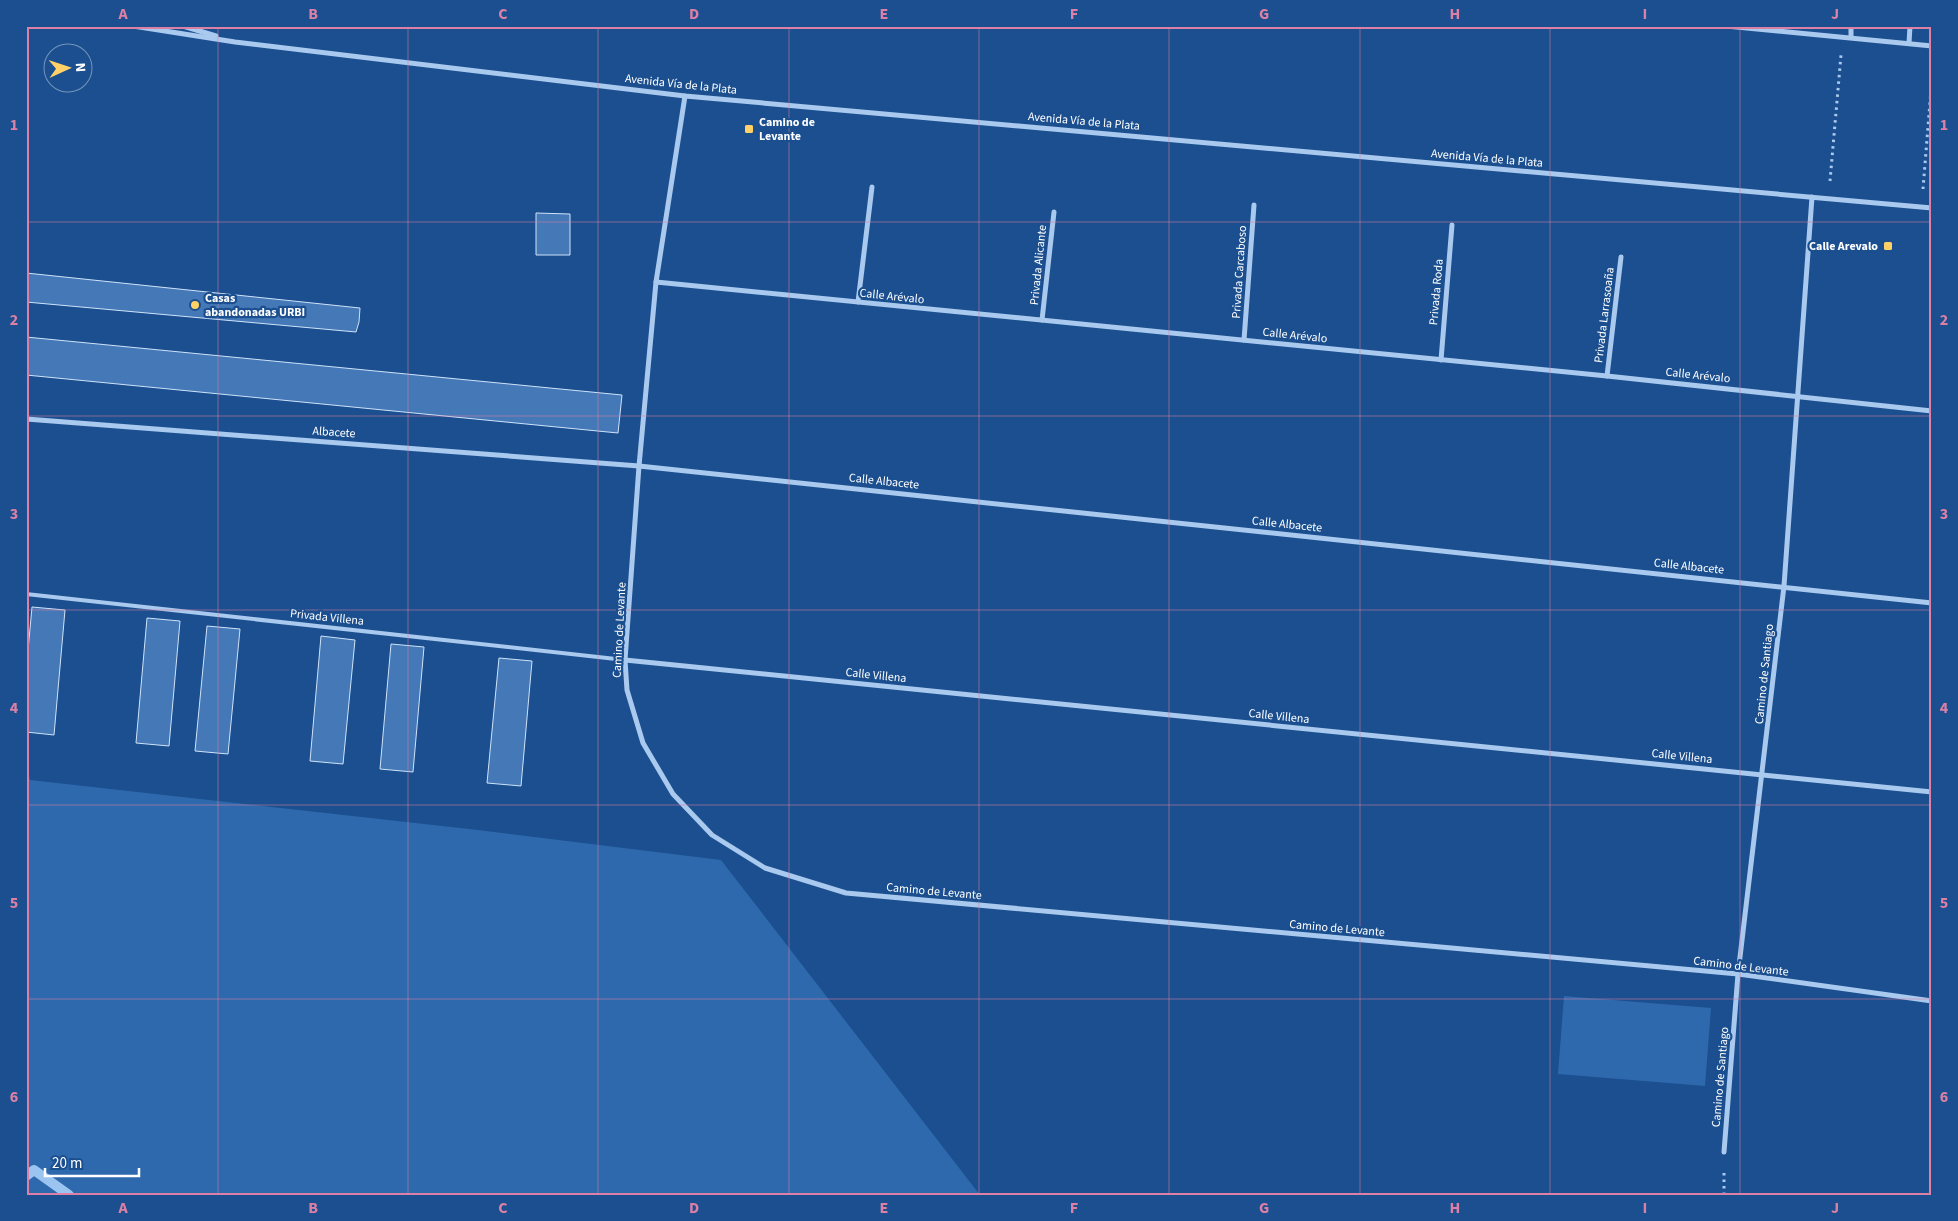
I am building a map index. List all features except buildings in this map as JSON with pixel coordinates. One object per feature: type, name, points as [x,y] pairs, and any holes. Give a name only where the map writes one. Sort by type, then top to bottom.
[{"type":"street","name":"Avenida Vía de la Plata","points":[[133,26],[235,42],[685,96],[1932,208]]},
{"type":"street","name":"Avenida Vía de la Plata","points":[[183,26],[235,42]]},
{"type":"street","points":[[1726,26],[1932,46]]},
{"type":"street","points":[[1851,26],[1851,37]]},
{"type":"street","points":[[1909,43],[1910,26]]},
{"type":"street","name":"Camino de Levante","points":[[685,96],[656,282],[625,660],[627,690],[643,744],[673,794],[712,835],[766,868],[846,892],[1738,974],[1932,1001]]},
{"type":"street","points":[[858,302],[872,188]]},
{"type":"street","name":"Camino de Santiago","points":[[1724,1152],[1738,974],[1784,586],[1812,197]]},
{"type":"street","name":"Privada Carcaboso","points":[[1244,340],[1254,205]]},
{"type":"street","name":"Privada Alicante","points":[[1042,320],[1054,212]]},
{"type":"street","name":"Privada Roda","points":[[1441,360],[1452,225]]},
{"type":"street","name":"Privada Larrasoaña","points":[[1607,376],[1621,257]]},
{"type":"street","name":"Calle Arévalo","points":[[656,282],[1798,395],[1932,411]]},
{"type":"street","name":"Albacete","points":[[26,419],[640,466]]},
{"type":"street","name":"Calle Albacete","points":[[640,466],[1932,603]]},
{"type":"street","name":"Calle Villena","points":[[625,660],[1932,792]]},
{"type":"lane","name":"Privada Villena","points":[[26,594],[625,660]]},
{"type":"path","points":[[1829,198],[1842,37]]},
{"type":"path","points":[[1922,207],[1932,77]]},
{"type":"path","points":[[1724,1152],[1724,1195]]},
{"type":"shaded area","points":[[26,764],[30,780],[478,830],[721,860],[980,1195],[26,1195]]},
{"type":"shaded area","points":[[1564,996],[1711,1008],[1705,1086],[1558,1074]]},
{"type":"waterway","points":[[26,1176],[34,1170],[69,1195]]},
{"type":"place","name":"Camino de Levante","points":[[749,129]]},
{"type":"place","name":"Calle Arevalo","points":[[1888,246]]},
{"type":"place","name":"Casas abandonadas URBI","points":[[195,305]]}]
